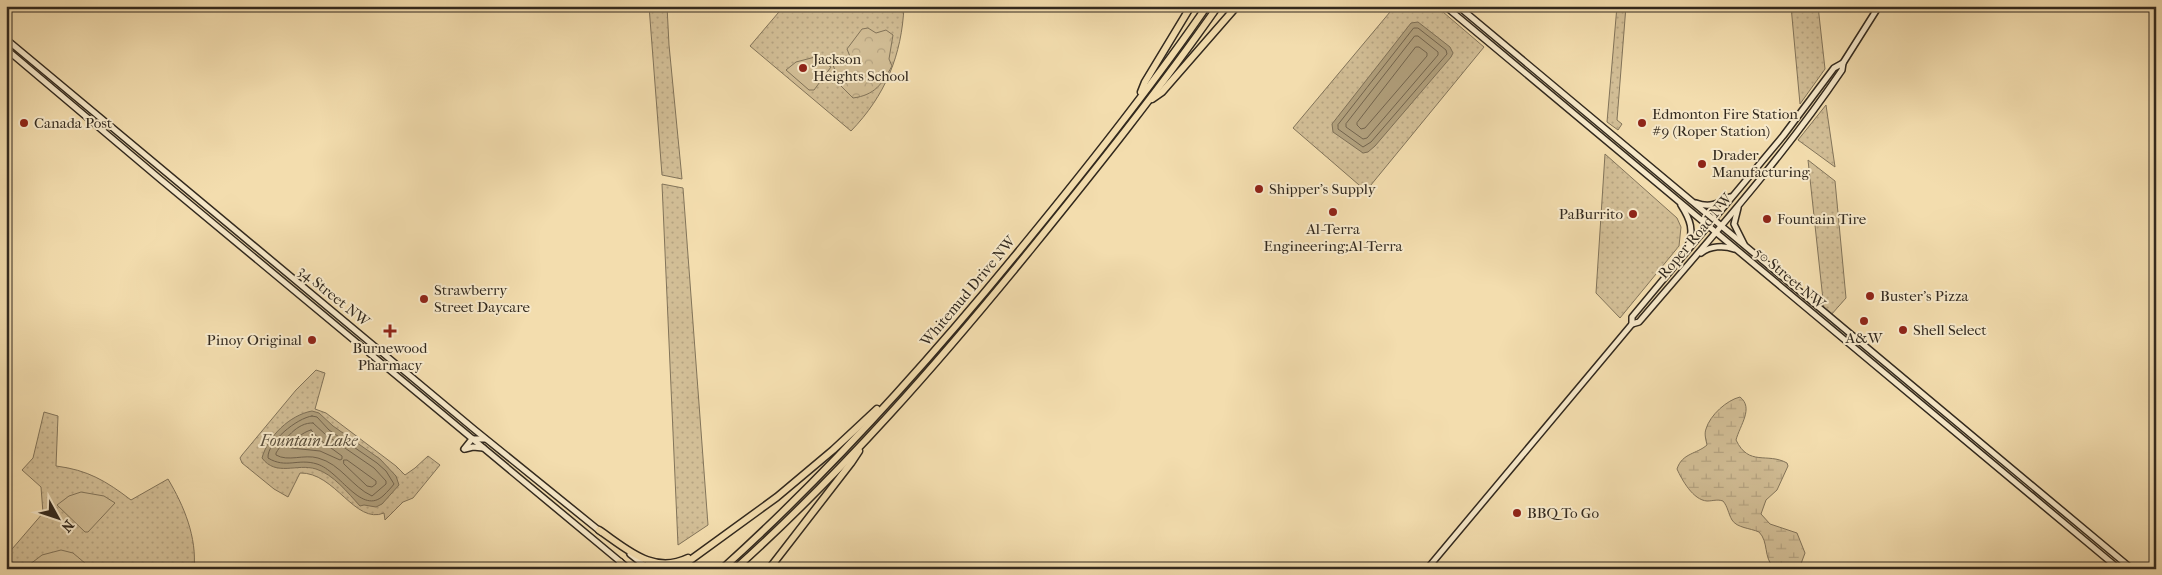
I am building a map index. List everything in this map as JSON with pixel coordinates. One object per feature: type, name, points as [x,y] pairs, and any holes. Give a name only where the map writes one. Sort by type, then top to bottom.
[{"type":"highway","points":[[1140,98],[1144,82],[1191,6]]},
{"type":"highway","name":"Whitemud Drive NW","points":[[722,569],[811,484],[906,383],[1024,245],[1140,98],[1207,6]]},
{"type":"highway","name":"Whitemud Drive NW","points":[[735,569],[817,490],[865,440],[986,303],[1079,190],[1218,6]]},
{"type":"highway","points":[[1147,102],[1162,92],[1237,6]]},
{"type":"highway","points":[[678,569],[758,513],[814,467],[906,383]]},
{"type":"highway","points":[[769,569],[851,463],[865,440]]},
{"type":"highway","points":[[599,530],[643,560],[665,567],[684,560],[725,535]]},
{"type":"highway","points":[[620,562],[624,569]]},
{"type":"main road","name":"50 Street NW","points":[[1445,6],[2119,569]]},
{"type":"main road","points":[[1454,6],[1471,17]]},
{"type":"main road","name":"50 Street NW","points":[[1458,6],[2132,569]]},
{"type":"main road","name":"Roper Road NW","points":[[1427,569],[1632,324],[1639,322],[1716,232],[1808,118],[1842,70],[1843,63],[1879,6]]},
{"type":"main road","name":"34 Street NW","points":[[6,39],[485,439],[649,569]]},
{"type":"main road","name":"34 Street NW","points":[[6,49],[629,569]]},
{"type":"main road","name":"Roper Road NW","points":[[1632,324],[1632,318],[1792,125],[1834,68],[1843,63]]},
{"type":"main road","points":[[1690,200],[1703,206],[1710,206],[1734,194]]},
{"type":"main road","points":[[1678,200],[1688,216],[1692,228],[1691,238],[1684,254]]},
{"type":"main road","points":[[1738,205],[1734,224],[1747,248]]},
{"type":"main road","points":[[1693,259],[1705,250],[1725,246],[1742,253]]},
{"type":"main road","points":[[483,448],[473,447],[464,449],[472,439],[485,439]]},
{"type":"green space","points":[[649,6],[667,6],[682,179],[662,175]]},
{"type":"green space","points":[[784,6],[904,6],[900,41],[890,74],[873,104],[851,131],[750,46]]},
{"type":"green space","points":[[1395,6],[1436,6],[1484,47],[1366,191],[1293,128]]},
{"type":"green space","points":[[1617,6],[1626,6],[1617,120],[1622,124],[1618,130],[1607,122]]},
{"type":"green space","points":[[1791,6],[1818,6],[1825,69],[1800,104]]},
{"type":"green space","points":[[868,28],[876,33],[886,30],[893,35],[889,59],[892,66],[877,88],[861,97],[853,98],[841,86],[833,65],[836,61],[853,64],[847,49],[862,29]]},
{"type":"green space","points":[[815,57],[831,67],[814,90],[809,90],[786,70],[796,62]]},
{"type":"green space","points":[[1826,105],[1835,167],[1798,140]]},
{"type":"green space","points":[[1605,154],[1677,218],[1681,227],[1679,246],[1620,318],[1596,293]]},
{"type":"green space","points":[[1808,160],[1835,181],[1846,298],[1831,315],[1824,309]]},
{"type":"green space","points":[[662,184],[683,188],[708,525],[678,545]]},
{"type":"green space","points":[[316,370],[325,373],[315,409],[326,413],[396,466],[405,475],[428,456],[440,465],[413,498],[403,502],[385,520],[384,513],[373,515],[364,512],[334,488],[312,475],[300,473],[288,497],[274,489],[242,463],[240,458],[242,455],[296,390]]},
{"type":"green space","points":[[1740,397],[1746,406],[1745,417],[1736,440],[1741,448],[1759,458],[1780,460],[1787,463],[1788,466],[1777,490],[1766,500],[1761,514],[1770,524],[1797,533],[1805,553],[1799,569],[1774,568],[1768,559],[1764,540],[1759,532],[1734,523],[1723,501],[1707,501],[1697,497],[1685,484],[1677,469],[1682,460],[1707,445],[1705,431],[1715,414],[1730,401]]},
{"type":"green space","points":[[44,412],[58,416],[56,466],[78,470],[96,477],[131,500],[168,479],[188,522],[193,545],[194,569],[6,569],[6,556],[43,513],[41,487],[22,470],[33,458]]},
{"type":"green space","points":[[81,492],[104,496],[115,503],[88,532],[85,532],[57,505],[69,496]]},
{"type":"green space","points":[[61,550],[73,553],[86,564],[82,569],[33,569],[29,565],[42,555]]},
{"type":"water","points":[[1418,22],[1450,47],[1453,53],[1375,146],[1368,152],[1363,153],[1333,132],[1332,124],[1411,23]]},
{"type":"water","name":"Fountain Lake","points":[[312,411],[319,413],[333,426],[380,459],[396,476],[399,485],[382,504],[376,507],[360,506],[340,484],[322,471],[309,468],[274,467],[262,458],[269,442],[281,428],[296,417]]},
{"type":"place","name":"Jackson Heights School","points":[[803,68]]},
{"type":"place","name":"Canada Post","points":[[24,123]]},
{"type":"place","name":"Edmonton Fire Station #9 (Roper Station)","points":[[1642,123]]},
{"type":"place","name":"Drader Manufacturing","points":[[1702,164]]},
{"type":"place","name":"Shipper's Supply","points":[[1259,189]]},
{"type":"place","name":"Al-Terra Engineering;Al-Terra","points":[[1333,212]]},
{"type":"place","name":"PaBurrito","points":[[1633,214]]},
{"type":"place","name":"Fountain Tire","points":[[1767,219]]},
{"type":"place","name":"Buster's Pizza","points":[[1870,296]]},
{"type":"place","name":"Strawberry Street Daycare","points":[[424,299]]},
{"type":"place","name":"A&W","points":[[1864,321]]},
{"type":"place","name":"Shell Select","points":[[1903,330]]},
{"type":"place","name":"Burnewood Pharmacy","points":[[390,331]]},
{"type":"place","name":"Pinoy Original","points":[[312,340]]},
{"type":"place","name":"BBQ To Go","points":[[1517,513]]}]
